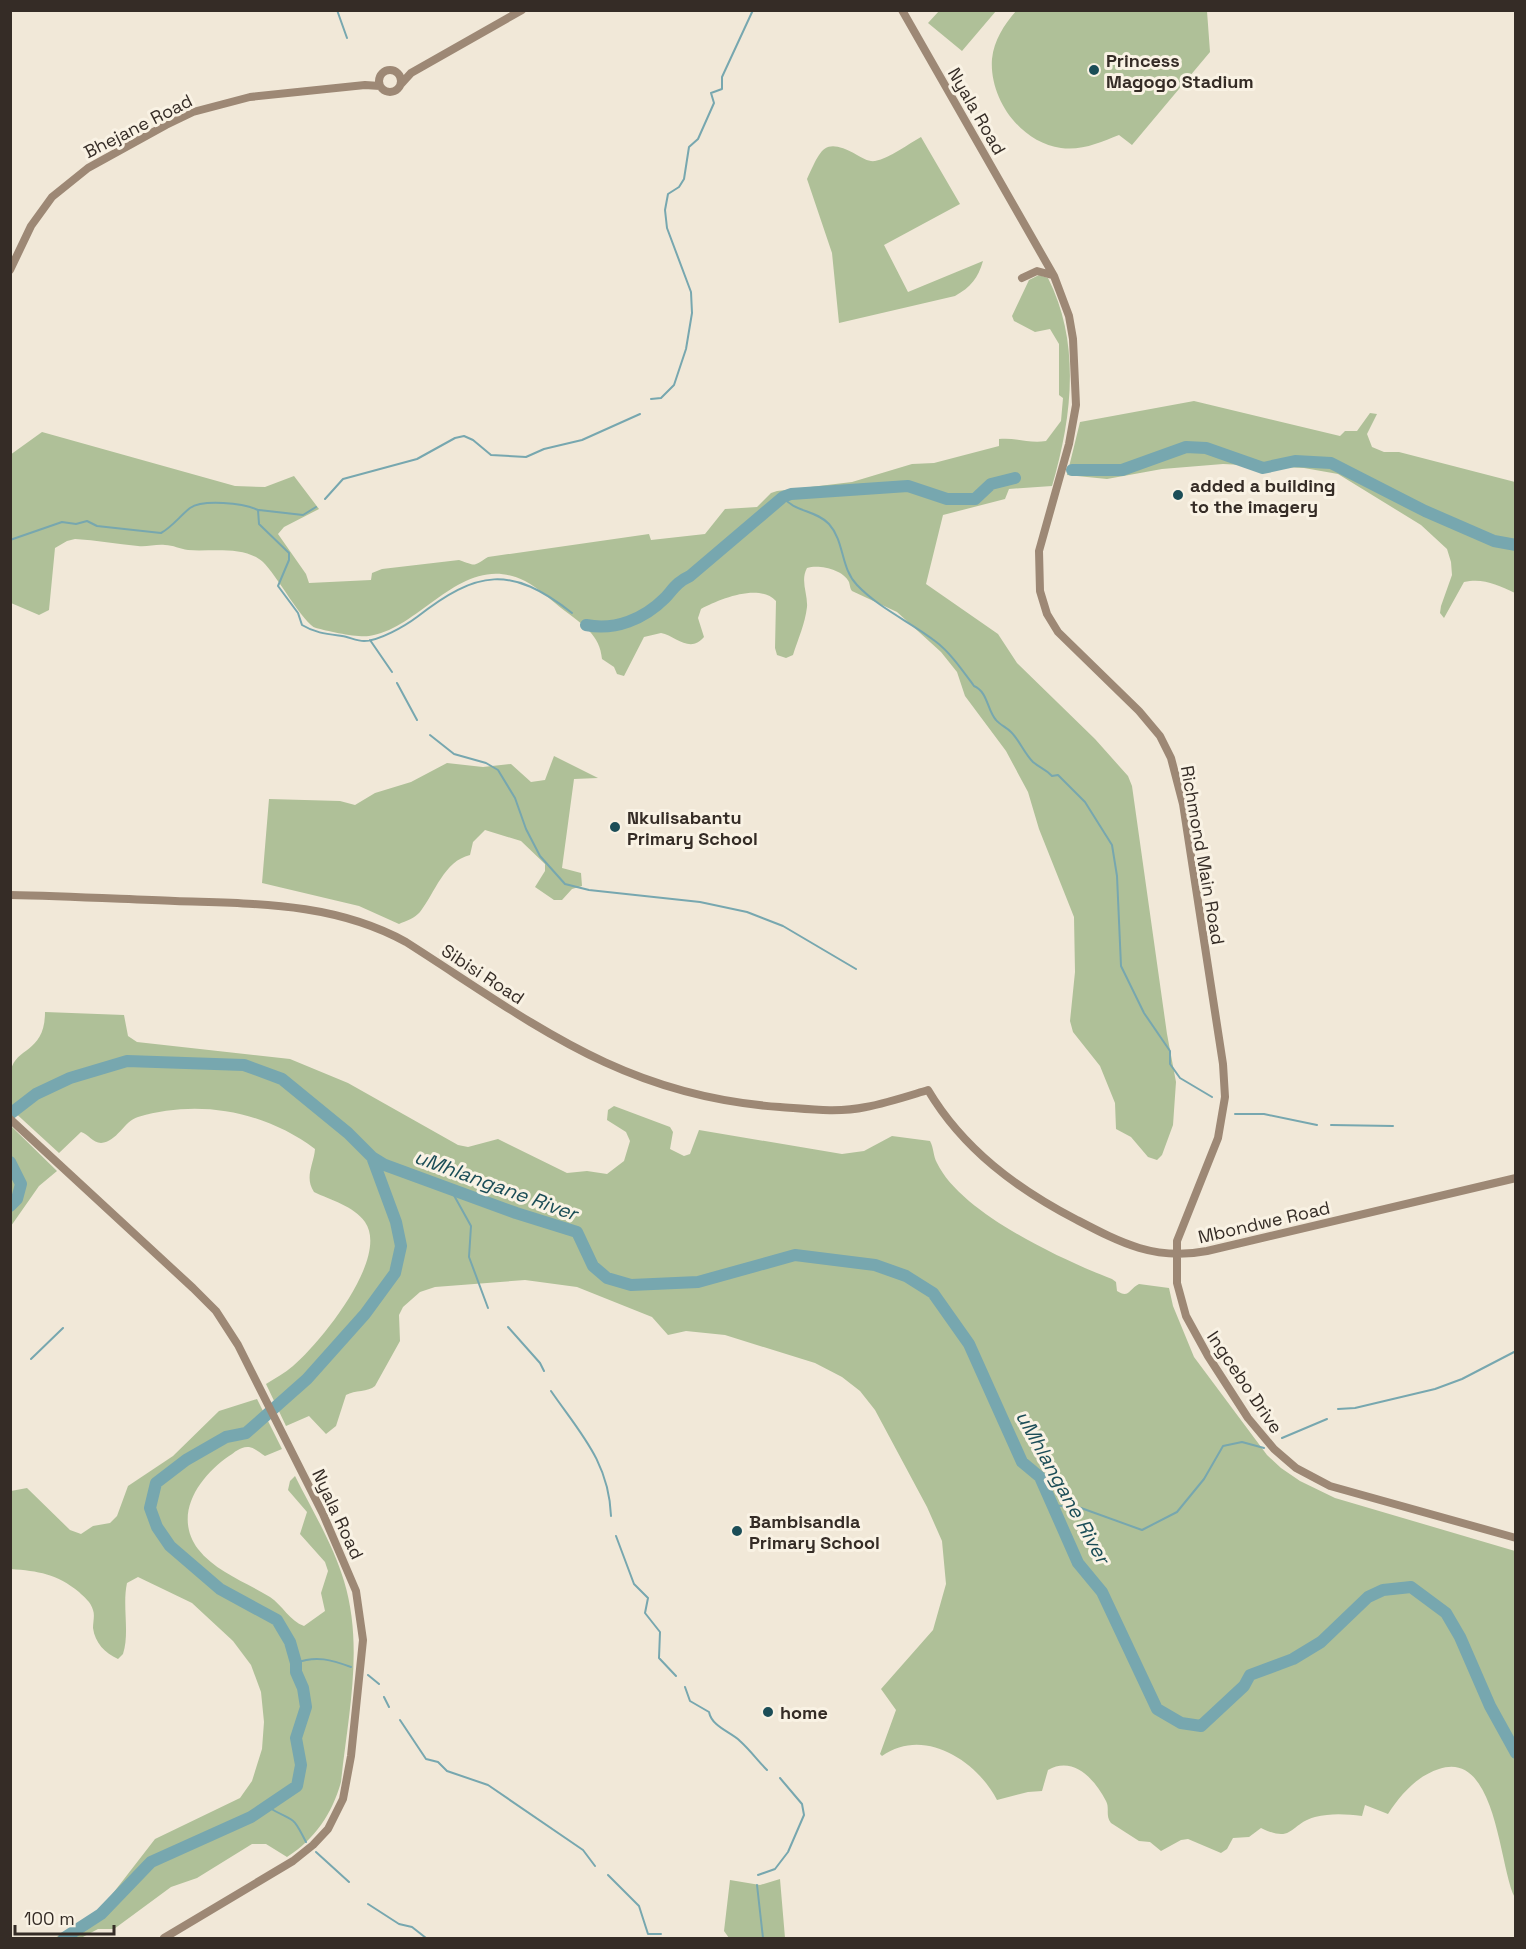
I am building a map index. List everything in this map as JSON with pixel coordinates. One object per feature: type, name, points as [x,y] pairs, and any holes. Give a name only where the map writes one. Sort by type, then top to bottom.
[{"type":"street","points":[[411,73],[399,73],[389,69],[379,82],[391,92],[411,73],[522,10]]},
{"type":"street","name":"Nyala Road","points":[[902,10],[1027,227]]},
{"type":"street","points":[[399,73],[400,84]]},
{"type":"street","name":"Bhejane Road","points":[[10,270],[31,226],[57,192],[88,168],[166,125],[193,112],[250,97],[379,82]]},
{"type":"street","name":"Richmond Main Road","points":[[1027,227],[1054,276],[1069,316],[1073,339],[1076,405],[1070,444],[1039,551],[1040,591],[1047,614],[1058,632],[1139,711],[1160,736],[1171,758],[1183,804],[1223,1064],[1225,1097],[1220,1128],[1212,1158],[1179,1234],[1176,1254]]},
{"type":"street","points":[[1022,278],[1037,271],[1054,276]]},
{"type":"street","name":"Sibisi Road","points":[[10,895],[266,904],[311,908],[342,915],[381,929],[405,942],[585,1054],[645,1080],[712,1099],[753,1105],[845,1110],[866,1107],[928,1090]]},
{"type":"street","name":"Mbondwe Road","points":[[928,1090],[954,1126],[996,1169],[1018,1187],[1131,1247],[1176,1254],[1200,1253],[1515,1178]]},
{"type":"street","name":"Nyala Road","points":[[10,1119],[216,1311],[238,1345],[342,1555],[358,1604],[362,1654],[346,1789],[327,1829],[305,1852],[164,1938]]},
{"type":"street","name":"Ingcebo Drive","points":[[1176,1254],[1177,1283],[1194,1334],[1248,1418],[1281,1456],[1304,1473],[1330,1486],[1515,1538]]},
{"type":"green space","points":[[939,11],[996,11],[962,51],[928,23]]},
{"type":"green space","name":"Princess Magogo Stadium","points":[[1016,11],[1207,11],[1210,52],[1132,145],[1119,135],[1084,147],[1061,148],[1033,138],[1021,128],[1010,117],[996,89],[992,74],[993,52],[1000,33]]},
{"type":"green space","points":[[921,137],[960,204],[884,245],[908,292],[983,261],[979,272],[970,285],[955,296],[839,323],[832,253],[807,179],[824,149],[837,147],[846,149],[866,160],[875,161],[893,154]]},
{"type":"green space","points":[[1039,275],[1048,278],[1058,303],[1069,354],[1068,407],[1052,486],[1009,489],[1005,499],[943,515],[926,584],[998,634],[1017,663],[1095,739],[1128,776],[1132,786],[1167,1034],[1176,1082],[1173,1125],[1162,1155],[1157,1160],[1148,1157],[1131,1137],[1116,1129],[1115,1103],[1100,1066],[1073,1032],[1070,1021],[1075,972],[1074,917],[1039,829],[1028,792],[1006,751],[965,696],[957,672],[941,652],[897,612],[852,591],[846,578],[836,571],[824,567],[807,568],[804,578],[806,613],[793,655],[786,658],[777,655],[775,648],[776,601],[760,593],[739,594],[701,609],[698,618],[704,637],[699,642],[688,644],[661,633],[644,637],[624,676],[617,674],[614,667],[602,659],[598,643],[584,626],[530,584],[502,574],[482,576],[462,583],[388,630],[369,636],[358,636],[311,625],[263,562],[246,553],[227,550],[188,550],[168,545],[138,546],[75,539],[55,548],[49,610],[39,615],[11,603],[10,455],[42,432],[235,486],[265,487],[294,476],[319,509],[284,527],[278,534],[306,574],[309,583],[371,580],[372,573],[382,569],[459,560],[474,564],[488,557],[649,534],[651,540],[705,534],[725,509],[757,507],[771,493],[777,491],[852,482],[912,464],[934,463],[999,446],[999,439],[1046,441],[1061,421],[1063,398],[1059,395],[1059,344],[1050,329],[1035,332],[1014,321],[1012,316],[1029,280]]},
{"type":"green space","points":[[1194,401],[1340,436],[1345,431],[1357,431],[1370,413],[1377,414],[1367,434],[1372,447],[1384,452],[1399,452],[1515,482],[1515,593],[1484,582],[1464,582],[1444,618],[1440,613],[1441,606],[1452,575],[1447,549],[1421,525],[1338,474],[1304,468],[1223,464],[1162,469],[1107,479],[1067,475],[1080,422]]},
{"type":"green space","points":[[554,756],[598,778],[574,779],[562,868],[581,873],[582,886],[572,889],[562,900],[554,900],[535,887],[545,871],[545,864],[521,841],[485,830],[473,842],[470,855],[461,858],[447,871],[420,912],[399,924],[359,906],[262,883],[269,799],[340,801],[355,805],[375,793],[411,782],[447,763],[483,767],[511,764],[531,782],[545,780]]},
{"type":"green space","points":[[45,1012],[124,1015],[128,1036],[137,1042],[290,1059],[348,1083],[458,1145],[468,1147],[498,1139],[567,1173],[587,1171],[607,1174],[624,1161],[630,1141],[626,1132],[607,1120],[608,1110],[614,1106],[670,1127],[673,1132],[670,1149],[684,1156],[690,1154],[699,1130],[842,1154],[864,1151],[892,1136],[930,1141],[936,1160],[949,1182],[967,1200],[1015,1233],[1067,1260],[1112,1279],[1116,1282],[1117,1291],[1121,1293],[1127,1294],[1139,1284],[1169,1288],[1173,1306],[1194,1357],[1267,1455],[1281,1468],[1300,1481],[1335,1498],[1515,1551],[1515,1898],[1493,1815],[1484,1793],[1473,1776],[1458,1768],[1439,1769],[1424,1776],[1404,1793],[1388,1814],[1365,1805],[1362,1816],[1338,1814],[1315,1817],[1286,1833],[1280,1834],[1261,1828],[1249,1837],[1233,1838],[1227,1849],[1221,1853],[1188,1839],[1181,1840],[1161,1851],[1150,1842],[1139,1841],[1111,1823],[1108,1818],[1107,1804],[1101,1792],[1089,1777],[1074,1768],[1057,1766],[1048,1770],[1042,1791],[997,1800],[976,1772],[948,1752],[932,1746],[915,1745],[898,1748],[882,1756],[880,1754],[896,1710],[881,1689],[933,1630],[946,1584],[942,1541],[927,1507],[875,1410],[860,1391],[842,1377],[815,1363],[725,1335],[686,1331],[668,1335],[652,1317],[577,1287],[525,1280],[435,1287],[420,1292],[403,1307],[399,1315],[400,1341],[375,1386],[346,1395],[336,1426],[326,1434],[309,1416],[286,1426],[266,1384],[290,1369],[305,1355],[348,1299],[368,1256],[370,1238],[365,1222],[355,1212],[314,1192],[310,1176],[315,1149],[274,1125],[253,1117],[207,1109],[161,1112],[133,1119],[107,1142],[98,1143],[81,1132],[59,1153],[11,1109],[9,1084],[11,1070],[18,1057],[36,1042],[44,1025]]},
{"type":"green space","points":[[11,1126],[57,1171],[39,1186],[11,1226]]},
{"type":"green space","points":[[257,1399],[282,1449],[265,1456],[255,1449],[243,1447],[218,1464],[208,1474],[193,1497],[188,1523],[191,1536],[205,1557],[222,1570],[270,1597],[294,1620],[304,1626],[325,1611],[321,1593],[328,1571],[325,1562],[300,1534],[307,1512],[288,1490],[290,1481],[295,1476],[322,1527],[344,1581],[350,1606],[354,1656],[341,1782],[333,1805],[314,1834],[287,1857],[266,1844],[252,1844],[197,1878],[171,1887],[114,1929],[98,1929],[81,1938],[55,1938],[100,1910],[155,1839],[240,1798],[252,1781],[262,1749],[264,1722],[261,1692],[251,1665],[233,1641],[192,1603],[138,1577],[127,1583],[125,1646],[123,1654],[118,1659],[105,1651],[98,1643],[93,1628],[92,1607],[79,1592],[47,1574],[11,1569],[11,1491],[27,1488],[70,1530],[81,1534],[93,1526],[110,1523],[117,1516],[128,1486],[173,1456],[219,1411]]},
{"type":"green space","points":[[780,1879],[785,1938],[729,1938],[724,1931],[730,1880],[760,1885]]},
{"type":"waterway","points":[[337,10],[347,38]]},
{"type":"waterway","points":[[651,399],[661,398],[674,385],[686,349],[692,313],[691,292],[667,228],[665,210],[668,194],[679,187],[684,179],[689,147],[698,139],[714,103],[711,93],[722,89],[722,77],[753,10]]},
{"type":"waterway","points":[[325,499],[343,479],[417,459],[455,438],[464,436],[473,440],[491,455],[526,457],[544,449],[582,440],[640,414]]},
{"type":"waterway","points":[[1072,470],[1122,470],[1186,447],[1206,448],[1263,468],[1295,461],[1331,463],[1425,511],[1494,541],[1516,545]]},
{"type":"waterway","points":[[586,625],[618,625],[648,612],[679,583],[783,497],[791,494],[908,486],[947,499],[975,499],[991,484],[1015,478]]},
{"type":"waterway","points":[[783,497],[793,506],[818,516],[829,524],[838,539],[848,570],[857,585],[875,601],[941,645],[974,686],[982,692],[993,716],[1009,730],[1033,762],[1052,776],[1058,775],[1085,802],[1112,845],[1117,876],[1121,966],[1144,1013],[1170,1051],[1170,1064],[1180,1078],[1212,1097]]},
{"type":"waterway","points":[[10,540],[62,522],[76,524],[87,521],[97,526],[161,533],[196,505],[233,504],[258,510],[259,524],[289,553],[289,560],[278,586],[298,613],[302,625],[316,631],[361,641],[377,639],[406,625],[438,601],[458,590],[476,582],[494,579],[512,581],[530,587],[550,597],[572,613]]},
{"type":"waterway","points":[[259,510],[303,515],[316,507]]},
{"type":"waterway","points":[[370,640],[392,672]]},
{"type":"waterway","points":[[397,683],[417,720]]},
{"type":"waterway","points":[[430,735],[454,754],[486,763],[498,770],[515,798],[526,829],[540,856],[565,884],[589,890],[700,902],[747,912],[783,926],[856,969]]},
{"type":"waterway","name":"uMhlangane River","points":[[10,1114],[36,1094],[70,1078],[127,1061],[244,1065],[282,1079],[348,1133],[372,1157],[385,1165],[516,1213],[577,1232],[593,1266],[607,1278],[631,1285],[698,1282],[795,1255],[875,1265],[906,1276],[933,1293],[969,1344],[1022,1462],[1040,1477],[1078,1563],[1102,1592],[1157,1709],[1181,1723],[1201,1726],[1244,1686],[1250,1675],[1293,1659],[1321,1642],[1368,1597],[1383,1590],[1411,1587],[1446,1613],[1460,1637],[1490,1706],[1516,1753]]},
{"type":"waterway","points":[[1235,1114],[1264,1114],[1317,1125]]},
{"type":"waterway","points":[[1331,1125],[1393,1126]]},
{"type":"waterway","points":[[64,1938],[101,1914],[151,1862],[251,1817],[297,1786],[301,1765],[296,1738],[306,1707],[290,1642],[277,1620],[220,1589],[170,1546],[157,1527],[150,1508],[156,1483],[186,1460],[226,1437],[246,1433],[307,1379],[365,1314],[395,1273],[401,1246],[396,1222],[372,1157]]},
{"type":"waterway","name":"uMhlangane River","points":[[10,1162],[21,1184],[17,1199],[10,1206]]},
{"type":"waterway","points":[[451,1190],[471,1226],[469,1257],[488,1308]]},
{"type":"waterway","points":[[508,1327],[540,1363],[544,1371]]},
{"type":"waterway","points":[[31,1359],[63,1328]]},
{"type":"waterway","points":[[1338,1409],[1355,1408],[1435,1389],[1462,1379],[1516,1351]]},
{"type":"waterway","points":[[551,1391],[599,1464],[609,1497],[611,1516]]},
{"type":"waterway","points":[[1282,1438],[1327,1419]]},
{"type":"waterway","points":[[1048,1498],[1052,1505],[1081,1508],[1142,1530],[1177,1512],[1204,1479],[1223,1446],[1242,1442],[1264,1448]]},
{"type":"waterway","points":[[616,1536],[634,1584],[648,1598],[645,1613],[660,1632],[659,1658],[676,1676]]},
{"type":"waterway","points":[[296,1663],[310,1659],[324,1659],[351,1667]]},
{"type":"waterway","points":[[368,1675],[379,1684]]},
{"type":"waterway","points":[[685,1687],[690,1701],[709,1712],[714,1722],[740,1741],[767,1770]]},
{"type":"waterway","points":[[384,1697],[389,1707]]},
{"type":"waterway","points":[[400,1720],[426,1759],[438,1762],[447,1771],[488,1785],[583,1850],[595,1866]]},
{"type":"waterway","points":[[758,1875],[775,1869],[788,1852],[804,1815],[802,1804],[780,1778]]},
{"type":"waterway","points":[[268,1807],[291,1819],[306,1842]]},
{"type":"waterway","points":[[316,1852],[349,1882]]},
{"type":"waterway","points":[[608,1875],[639,1906],[648,1934],[661,1934]]},
{"type":"waterway","points":[[757,1885],[763,1938]]},
{"type":"waterway","points":[[368,1904],[399,1924],[412,1927],[426,1938]]},
{"type":"place","name":"Princess Magogo Stadium","points":[[1094,70]]},
{"type":"place","name":"added a building to the imagery","points":[[1178,495]]},
{"type":"place","name":"Nkulisabantu Primary School","points":[[615,827]]},
{"type":"place","name":"Bambisandla Primary School","points":[[737,1531]]},
{"type":"place","name":"home","points":[[768,1712]]}]
